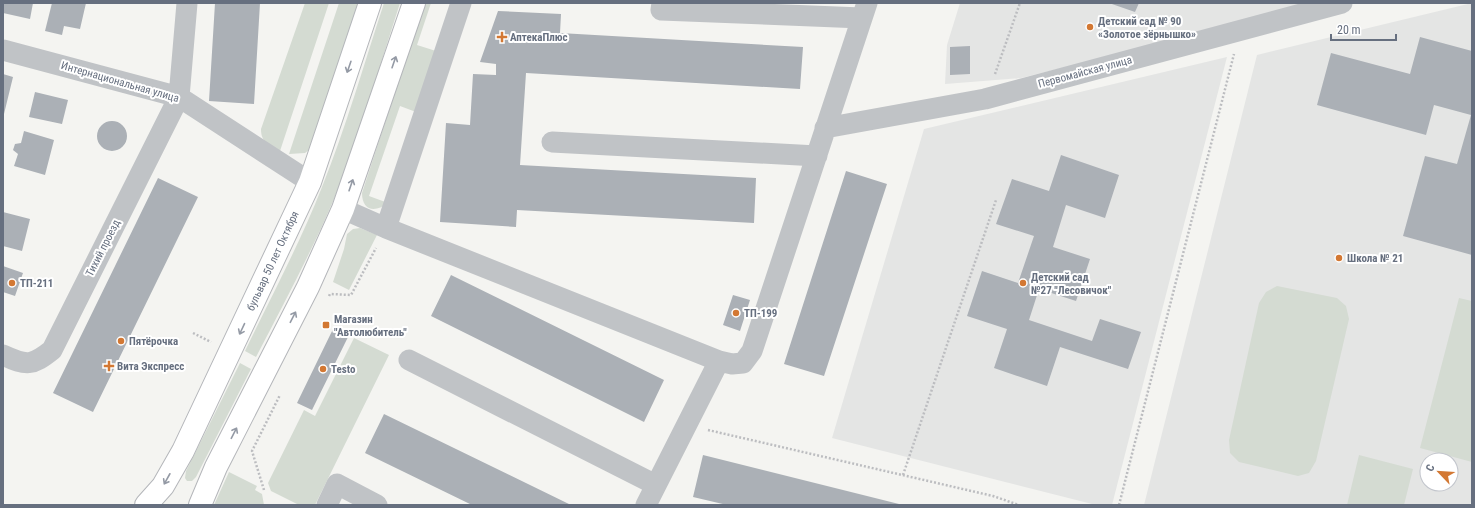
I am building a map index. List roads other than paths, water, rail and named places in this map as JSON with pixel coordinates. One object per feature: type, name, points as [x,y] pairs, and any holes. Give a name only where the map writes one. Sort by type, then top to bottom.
[{"type":"main road","name":"бульвар 50 лет Октября","points":[[146,505],[163,486],[183,450],[310,182],[370,3]]},
{"type":"main road","points":[[200,505],[216,467],[301,301],[343,209],[414,3]]},
{"type":"street","points":[[179,97],[187,3]]},
{"type":"street","points":[[386,228],[461,3]]},
{"type":"street","points":[[343,209],[386,228],[719,361],[732,364],[743,363],[752,351],[864,10],[661,10],[662,3]]},
{"type":"street","name":"Первомайская улица","points":[[825,128],[985,99],[1332,4]]},
{"type":"street","name":"Интернациональная улица","points":[[3,50],[179,97],[310,182]]},
{"type":"street","name":"Тихий проезд","points":[[3,355],[17,361],[31,363],[40,360],[52,350],[179,97]]},
{"type":"street","points":[[552,142],[816,156]]},
{"type":"street","points":[[408,360],[656,485]]},
{"type":"street","points":[[646,505],[719,361]]},
{"type":"street","points":[[327,505],[337,484],[377,505]]},
{"type":"place","name":"Детский сад № 90 «Золотое зёрнышко»","points":[[1090,27]]},
{"type":"place","name":"АптекаПлюс","points":[[502,37]]},
{"type":"place","name":"Школа № 21","points":[[1339,258]]},
{"type":"place","name":"ТП-211","points":[[12,283]]},
{"type":"place","name":"Детский сад №27 \"Лесовичок\"","points":[[1023,283]]},
{"type":"place","name":"ТП-199","points":[[736,313]]},
{"type":"place","name":"Магазин \"Автолюбитель\"","points":[[326,325]]},
{"type":"place","name":"Пятёрочка","points":[[121,341]]},
{"type":"place","name":"Вита Экспресс","points":[[109,366]]},
{"type":"place","name":"Testo","points":[[323,369]]}]
